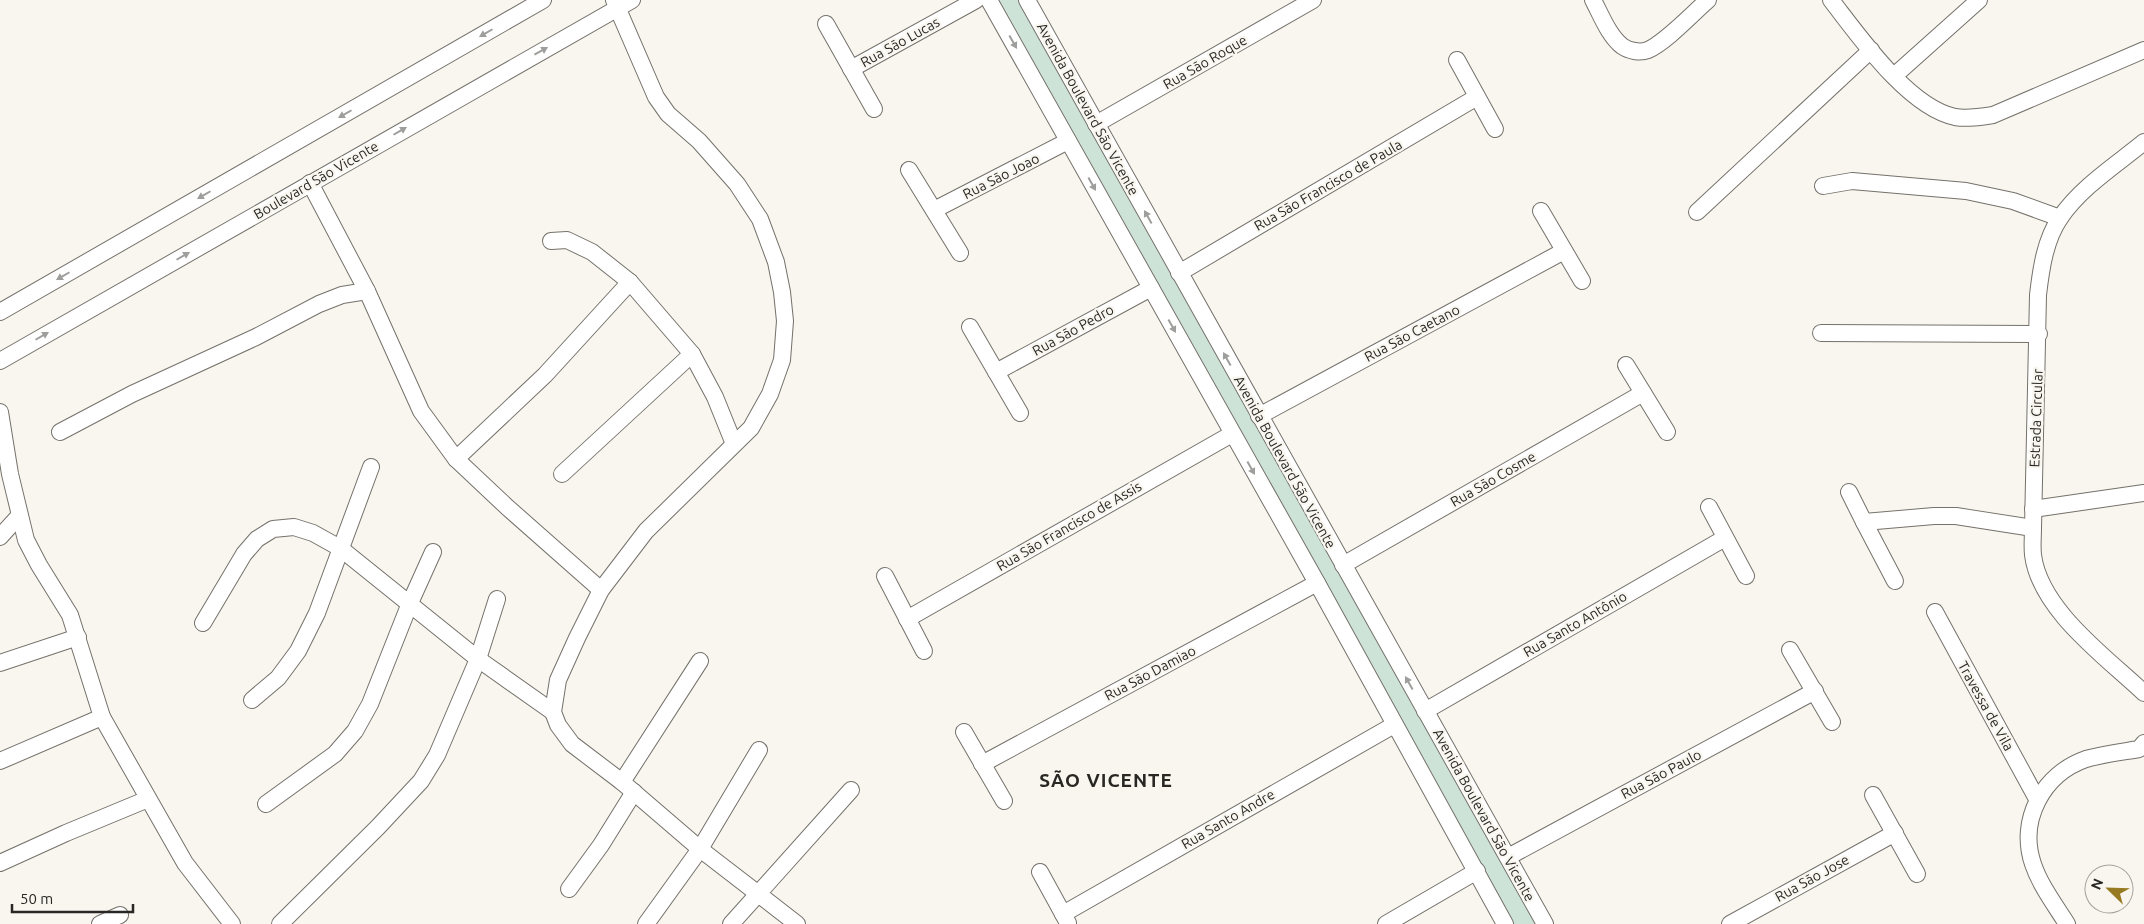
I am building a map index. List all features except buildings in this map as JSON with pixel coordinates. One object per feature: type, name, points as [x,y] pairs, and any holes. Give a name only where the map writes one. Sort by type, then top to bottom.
[{"type":"street","points":[[0,312],[543,0]]},
{"type":"street","name":"Rua Sāo Lucas","points":[[851,69],[976,0]]},
{"type":"street","points":[[989,0],[1317,583],[1505,924]]},
{"type":"street","name":"Avenida Boulevard São Vicente","points":[[1027,0],[1342,565],[1545,924]]},
{"type":"street","name":"Rua Sāo Roque","points":[[1096,124],[1313,0]]},
{"type":"street","points":[[1593,0],[1612,35],[1622,46],[1633,51],[1647,51],[1658,44],[1708,0]]},
{"type":"street","points":[[1831,0],[1894,76],[1921,100],[1936,110],[1954,117],[1972,118],[1993,115],[2144,50]]},
{"type":"street","points":[[1894,76],[1980,0]]},
{"type":"street","points":[[621,3],[656,96],[668,114],[699,141],[737,184],[760,219],[776,262],[782,292],[785,321],[782,360],[770,394],[751,428],[646,530],[601,590],[576,638],[558,680],[553,712],[558,725],[572,744],[797,924]]},
{"type":"street","name":"Boulevard São Vicente","points":[[0,361],[621,3]]},
{"type":"street","points":[[826,24],[874,109]]},
{"type":"street","points":[[1697,212],[1871,50]]},
{"type":"street","points":[[1457,60],[1495,129]]},
{"type":"street","name":"Rua Sāo Francisco de Paula","points":[[1179,273],[1477,97]]},
{"type":"street","name":"Rua Sāo Joao","points":[[934,210],[1068,141]]},
{"type":"street","name":"Estrada Circular","points":[[2144,142],[2095,181],[2060,218],[2048,245],[2038,296],[2039,334],[2033,509],[2033,556],[2041,583],[2055,606],[2074,628],[2144,693]]},
{"type":"street","points":[[909,170],[960,253]]},
{"type":"street","points":[[1823,186],[1852,181],[1966,191],[2012,201],[2060,218]]},
{"type":"street","points":[[310,183],[367,291],[421,411],[456,459],[601,590]]},
{"type":"street","points":[[1541,211],[1582,281]]},
{"type":"street","points":[[551,241],[567,240],[592,252],[630,282],[646,303],[692,354],[714,397],[734,444]]},
{"type":"street","name":"Rua Sāo Caetano","points":[[1259,416],[1564,251]]},
{"type":"street","points":[[456,459],[545,375],[630,282]]},
{"type":"street","name":"Rua Sāo Pedro","points":[[996,372],[1150,288]]},
{"type":"street","points":[[60,432],[132,394],[256,337],[319,304],[342,295],[367,291]]},
{"type":"street","points":[[970,327],[1020,413]]},
{"type":"street","points":[[1821,333],[2039,334]]},
{"type":"street","points":[[562,474],[692,354]]},
{"type":"street","points":[[1626,365],[1667,432]]},
{"type":"street","name":"Rua Sāo Cosme","points":[[1342,565],[1643,393]]},
{"type":"street","points":[[0,412],[19,516],[26,540],[39,566],[70,615],[102,717],[185,862],[232,924]]},
{"type":"street","name":"Rua Sāo Francisco de Assis","points":[[907,619],[1232,434]]},
{"type":"street","points":[[252,700],[278,678],[298,651],[317,613],[370,466]]},
{"type":"street","points":[[1849,492],[1895,581]]},
{"type":"street","points":[[2033,509],[2144,493]]},
{"type":"street","points":[[1709,507],[1746,576]]},
{"type":"street","points":[[0,536],[19,516]]},
{"type":"street","points":[[1864,522],[1956,516],[2033,528]]},
{"type":"street","points":[[203,623],[244,554],[257,539],[273,529],[294,527],[313,533],[340,548],[478,659],[553,712]]},
{"type":"street","name":"Rua Santo Antônio","points":[[1425,711],[1726,538]]},
{"type":"street","points":[[266,804],[335,754],[355,731],[370,704],[410,603],[433,552]]},
{"type":"street","points":[[885,576],[924,651]]},
{"type":"street","name":"Rua Sāo Damiao","points":[[982,764],[1317,583]]},
{"type":"street","points":[[280,924],[378,827],[421,781],[437,755],[478,659],[497,599]]},
{"type":"street","name":"Travessa de Vila","points":[[1935,612],[2037,799]]},
{"type":"street","points":[[0,663],[78,637]]},
{"type":"street","points":[[1790,650],[1832,722]]},
{"type":"street","points":[[569,889],[601,845],[628,787],[700,661]]},
{"type":"street","name":"Rua Sāo Paulo","points":[[1508,857],[1815,691]]},
{"type":"street","points":[[0,761],[102,717]]},
{"type":"street","name":"Rua Santo Andre","points":[[1065,919],[1394,725]]},
{"type":"street","points":[[964,732],[1004,801]]},
{"type":"street","points":[[2067,924],[2033,863],[2029,831],[2031,815],[2037,799],[2046,786],[2070,767],[2100,756],[2142,747]]},
{"type":"street","points":[[646,924],[700,848],[759,750]]},
{"type":"street","points":[[731,924],[851,790]]},
{"type":"street","points":[[1873,795],[1917,874]]},
{"type":"street","points":[[0,863],[148,799]]},
{"type":"street","name":"Rua Sāo Jose","points":[[1730,924],[1894,833]]},
{"type":"street","points":[[1386,924],[1476,871]]},
{"type":"street","points":[[1040,872],[1065,919]]},
{"type":"street","points":[[100,924],[120,916]]},
{"type":"green space","points":[[993,0],[1018,0],[1187,302],[1257,419],[1541,924],[1508,924]]},
{"type":"district","name":"SÃO VICENTE","points":[[1106,780]]}]
